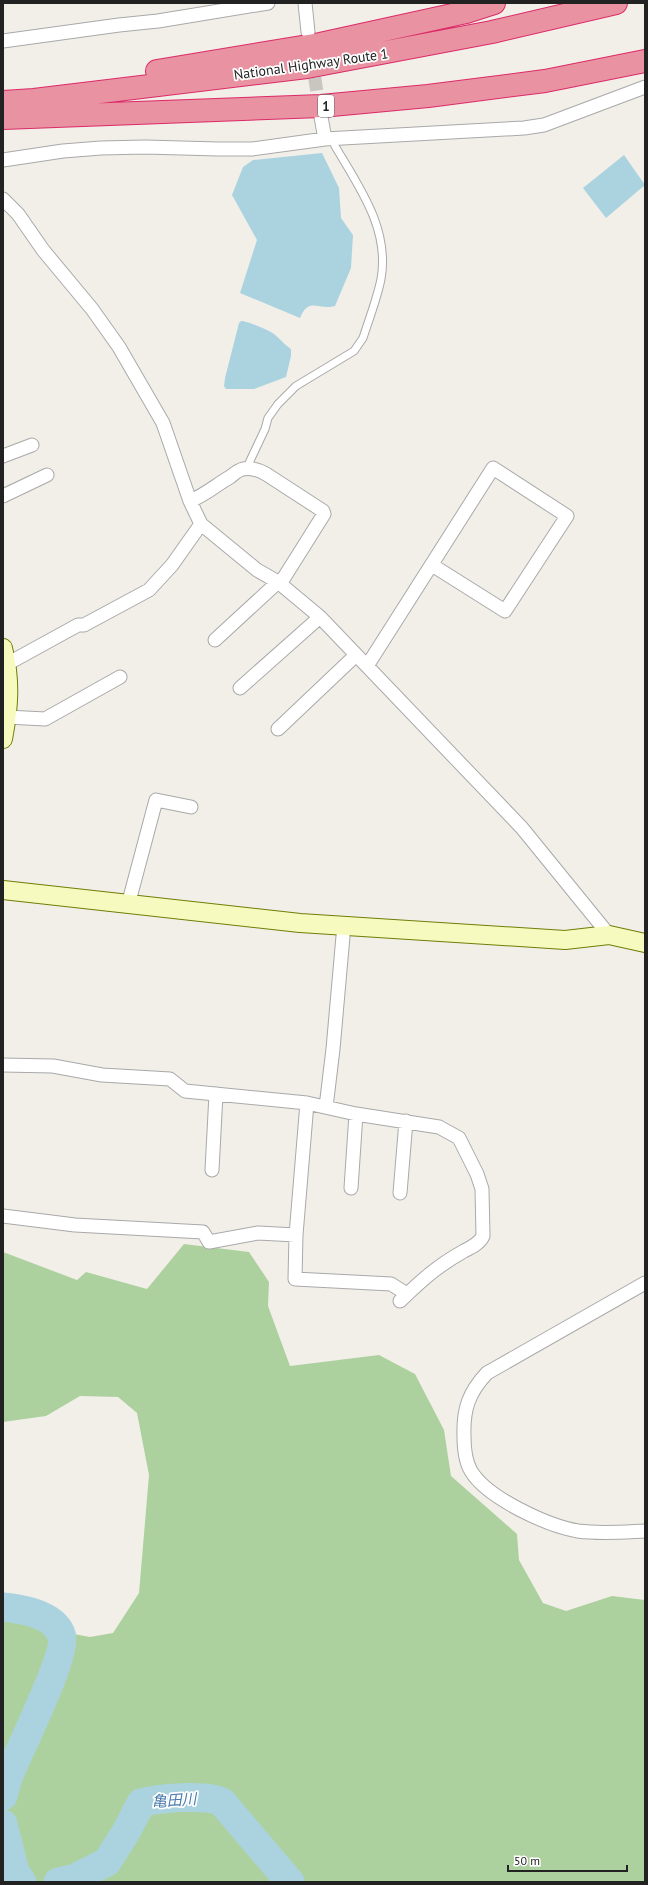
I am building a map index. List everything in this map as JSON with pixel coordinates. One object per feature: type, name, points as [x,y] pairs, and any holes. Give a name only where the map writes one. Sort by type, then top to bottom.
[{"type":"highway","points":[[34,100],[47,88],[320,44],[466,12],[494,3]]},
{"type":"highway","name":"National Highway Route 1","points":[[3,102],[34,100],[307,67],[492,32],[616,3]]},
{"type":"highway","name":"1","points":[[3,118],[321,106],[428,96],[545,81],[645,61]]},
{"type":"street","points":[[3,41],[119,25],[158,22],[268,3]]},
{"type":"street","points":[[305,3],[308,32]]},
{"type":"street","points":[[3,160],[63,151],[101,148],[151,147],[252,149],[329,139],[524,128],[544,125],[645,87]]},
{"type":"street","points":[[320,117],[329,139]]},
{"type":"street","points":[[3,199],[18,214],[44,250],[92,309],[119,347],[163,423],[190,502],[201,524],[257,570],[279,583],[320,617],[522,828],[609,935]]},
{"type":"street","points":[[3,456],[32,445]]},
{"type":"street","points":[[190,502],[204,496],[216,484],[241,469],[249,468],[266,474],[323,511],[324,514],[279,583],[215,640]]},
{"type":"street","points":[[366,666],[493,468],[567,516],[505,611],[432,565]]},
{"type":"street","points":[[3,496],[47,475]]},
{"type":"street","points":[[3,739],[10,700],[5,656],[78,625],[84,625],[149,590],[172,565],[201,524]]},
{"type":"street","points":[[240,688],[320,617]]},
{"type":"street","points":[[278,728],[356,655]]},
{"type":"street","points":[[7,717],[45,718],[120,677]]},
{"type":"street","points":[[128,905],[156,800],[192,807]]},
{"type":"street","points":[[3,890],[300,923],[564,940],[609,935],[645,943]]},
{"type":"street","points":[[326,1107],[333,1049],[344,926]]},
{"type":"street","points":[[3,1065],[53,1066],[102,1076],[170,1078],[185,1091],[307,1103],[356,1114],[439,1126],[459,1138],[477,1174],[482,1189],[483,1227],[481,1240],[471,1248],[430,1272],[403,1298],[391,1284],[295,1278],[296,1235],[307,1103]]},
{"type":"street","points":[[212,1170],[216,1094]]},
{"type":"street","points":[[351,1188],[356,1114]]},
{"type":"street","points":[[400,1193],[406,1121]]},
{"type":"street","points":[[3,1216],[75,1225],[203,1232],[209,1242],[258,1233],[296,1235]]},
{"type":"street","points":[[645,1283],[487,1373],[475,1385],[466,1404],[464,1449],[471,1472],[493,1493],[528,1514],[560,1527],[578,1531],[601,1533],[645,1531]]},
{"type":"lane","points":[[249,468],[249,463],[265,429],[268,418],[278,404],[296,386],[354,351],[359,344],[363,338],[381,279],[381,248],[377,224],[363,193],[335,146],[329,139]]},
{"type":"green space","points":[[184,1244],[249,1252],[269,1282],[268,1306],[290,1366],[379,1355],[415,1374],[444,1430],[451,1476],[517,1534],[519,1560],[543,1603],[566,1611],[612,1596],[645,1600],[645,1882],[3,1882],[3,1593],[30,1626],[90,1637],[113,1633],[139,1593],[149,1475],[137,1413],[118,1397],[80,1396],[46,1416],[3,1422],[3,1252],[77,1280],[86,1272],[147,1289]]},
{"type":"water","points":[[322,153],[339,188],[341,218],[353,235],[351,268],[335,306],[311,306],[303,311],[300,318],[240,293],[257,240],[232,195],[243,167],[253,160]]},
{"type":"water","points":[[624,155],[645,185],[606,218],[583,188]]},
{"type":"water","points":[[241,321],[253,324],[271,332],[291,349],[291,356],[286,377],[254,389],[226,389],[224,386],[225,378],[239,323]]},
{"type":"waterway","name":"亀田川","points":[[3,1607],[28,1611],[44,1617],[57,1627],[61,1634],[58,1660],[51,1680],[10,1773],[3,1796]]},
{"type":"waterway","name":"亀田川","points":[[58,1882],[75,1878],[107,1862],[126,1832],[141,1803],[170,1798],[194,1797],[222,1802],[290,1882]]},
{"type":"waterway","name":"亀田川","points":[[3,1824],[15,1872],[22,1882]]},
{"type":"tunnel","points":[[312,59],[320,113]]}]
